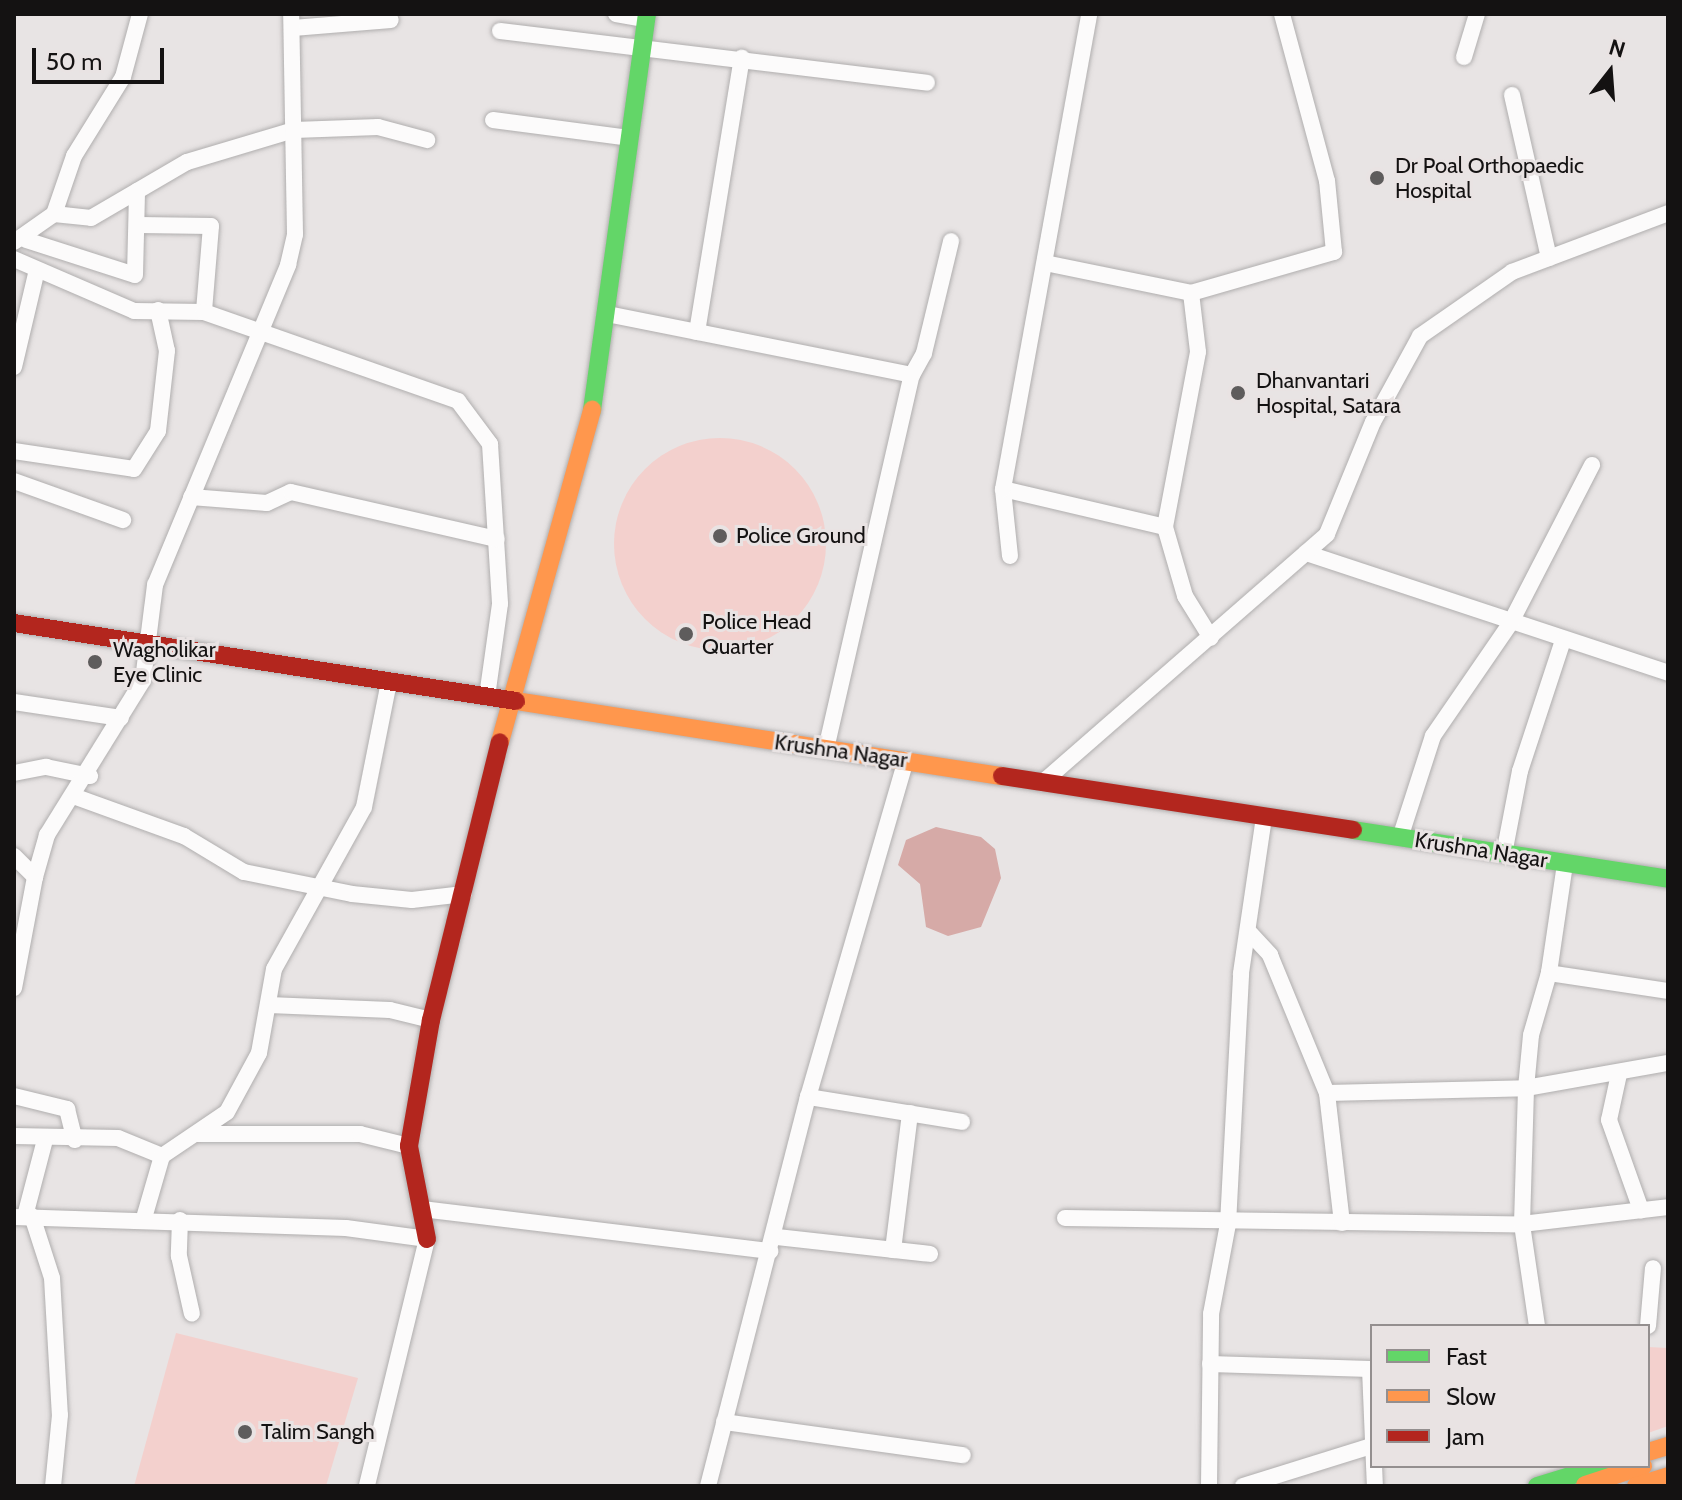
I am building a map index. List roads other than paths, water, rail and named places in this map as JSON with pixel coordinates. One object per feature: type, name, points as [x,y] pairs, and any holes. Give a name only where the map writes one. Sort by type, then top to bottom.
[{"type":"main road","points":[[427,1239],[409,1146],[431,1020],[510,700],[589,434],[646,17]]},
{"type":"main road","name":"Krushna Nagar","points":[[14,623],[1565,864],[1667,874]]},
{"type":"main road","points":[[1537,1486],[1596,1468]]},
{"type":"main road","points":[[1582,1486],[1636,1468]]},
{"type":"main road","points":[[1636,1486],[1668,1476]]},
{"type":"street","points":[[616,14],[646,17]]},
{"type":"street","points":[[1010,556],[1003,489],[1089,14]]},
{"type":"street","points":[[1045,263],[1191,293],[1334,252],[1327,181],[1282,14]]},
{"type":"street","points":[[1464,57],[1477,14]]},
{"type":"street","points":[[20,241],[54,214],[74,156],[123,77],[136,15]]},
{"type":"street","points":[[14,988],[35,877],[47,835],[90,776],[143,680],[155,585],[191,497],[217,450],[295,234],[292,21],[391,20]]},
{"type":"street","points":[[500,31],[640,51],[742,58],[927,83]]},
{"type":"street","points":[[697,332],[742,58]]},
{"type":"street","points":[[1512,95],[1549,258]]},
{"type":"street","points":[[493,120],[629,138]]},
{"type":"street","points":[[54,214],[91,218],[187,162],[294,130],[378,127],[427,140]]},
{"type":"street","points":[[20,241],[135,275],[139,225],[137,191]]},
{"type":"street","points":[[1042,783],[1327,534],[1373,422],[1420,336],[1512,272],[1668,213]]},
{"type":"street","points":[[139,225],[211,226],[204,312]]},
{"type":"street","points":[[826,749],[912,375],[924,353],[951,241]]},
{"type":"street","points":[[14,259],[134,311],[204,312],[259,328],[458,401],[490,444],[500,604],[487,697]]},
{"type":"street","points":[[14,367],[37,270]]},
{"type":"street","points":[[1191,293],[1198,352],[1165,527],[1185,596],[1211,638]]},
{"type":"street","points":[[14,451],[134,469],[158,431],[167,351],[158,310]]},
{"type":"street","points":[[607,314],[912,375]]},
{"type":"street","points":[[1400,838],[1433,736],[1510,624],[1592,465]]},
{"type":"street","points":[[14,481],[123,520]]},
{"type":"street","points":[[1003,489],[1165,527]]},
{"type":"street","points":[[191,497],[267,503],[291,492],[497,539]]},
{"type":"street","points":[[1306,553],[1510,624],[1668,673]]},
{"type":"street","points":[[1504,854],[1520,771],[1563,640]]},
{"type":"street","points":[[144,1218],[162,1156],[227,1112],[259,1053],[274,969],[325,888],[364,807],[389,682]]},
{"type":"street","points":[[14,702],[121,718]]},
{"type":"street","points":[[708,1486],[773,1244],[808,1097],[906,760]]},
{"type":"street","points":[[14,773],[46,767],[90,776]]},
{"type":"street","points":[[76,797],[184,836],[244,872],[325,888],[412,900],[464,894]]},
{"type":"street","points":[[1209,1486],[1211,1314],[1228,1224],[1248,931],[1264,817]]},
{"type":"street","points":[[14,856],[35,877]]},
{"type":"street","points":[[1537,1324],[1522,1224],[1526,1088],[1531,1035],[1549,973],[1565,864]]},
{"type":"street","points":[[1248,931],[1270,955],[1327,1093],[1342,1223]]},
{"type":"street","points":[[1549,973],[1668,991]]},
{"type":"street","points":[[269,1005],[390,1010],[431,1020]]},
{"type":"street","points":[[1327,1093],[1526,1088],[1668,1063]]},
{"type":"street","points":[[1619,1074],[1609,1120],[1641,1210]]},
{"type":"street","points":[[14,1096],[60,1104],[72,1115],[75,1140]]},
{"type":"street","points":[[808,1097],[962,1122]]},
{"type":"street","points":[[893,1250],[910,1113]]},
{"type":"street","points":[[197,1134],[360,1134],[409,1146]]},
{"type":"street","points":[[14,1136],[45,1140],[118,1138],[162,1156]]},
{"type":"street","points":[[45,1140],[24,1216],[52,1278],[60,1415],[53,1486]]},
{"type":"street","points":[[1065,1218],[1228,1224],[1522,1224],[1668,1207]]},
{"type":"street","points":[[422,1209],[773,1244],[930,1254]]},
{"type":"street","points":[[24,1216],[180,1220],[427,1239],[367,1486]]},
{"type":"street","points":[[180,1220],[179,1256],[192,1314]]},
{"type":"street","points":[[1648,1324],[1653,1268]]},
{"type":"street","points":[[1210,1364],[1370,1369]]},
{"type":"street","points":[[1370,1395],[1370,1458]]},
{"type":"street","points":[[724,1422],[963,1455]]},
{"type":"street","points":[[1243,1486],[1368,1447]]},
{"type":"place","name":"Dr Poal Orthopaedic Hospital","points":[[1377,178]]},
{"type":"place","name":"Dhanvantari Hospital, Satara","points":[[1238,393]]},
{"type":"place","name":"Police Ground","points":[[720,536]]},
{"type":"place","name":"Police Head Quarter","points":[[686,634]]},
{"type":"place","name":"Wagholikar Eye Clinic","points":[[95,662]]},
{"type":"place","name":"Talim Sangh","points":[[245,1432]]}]
